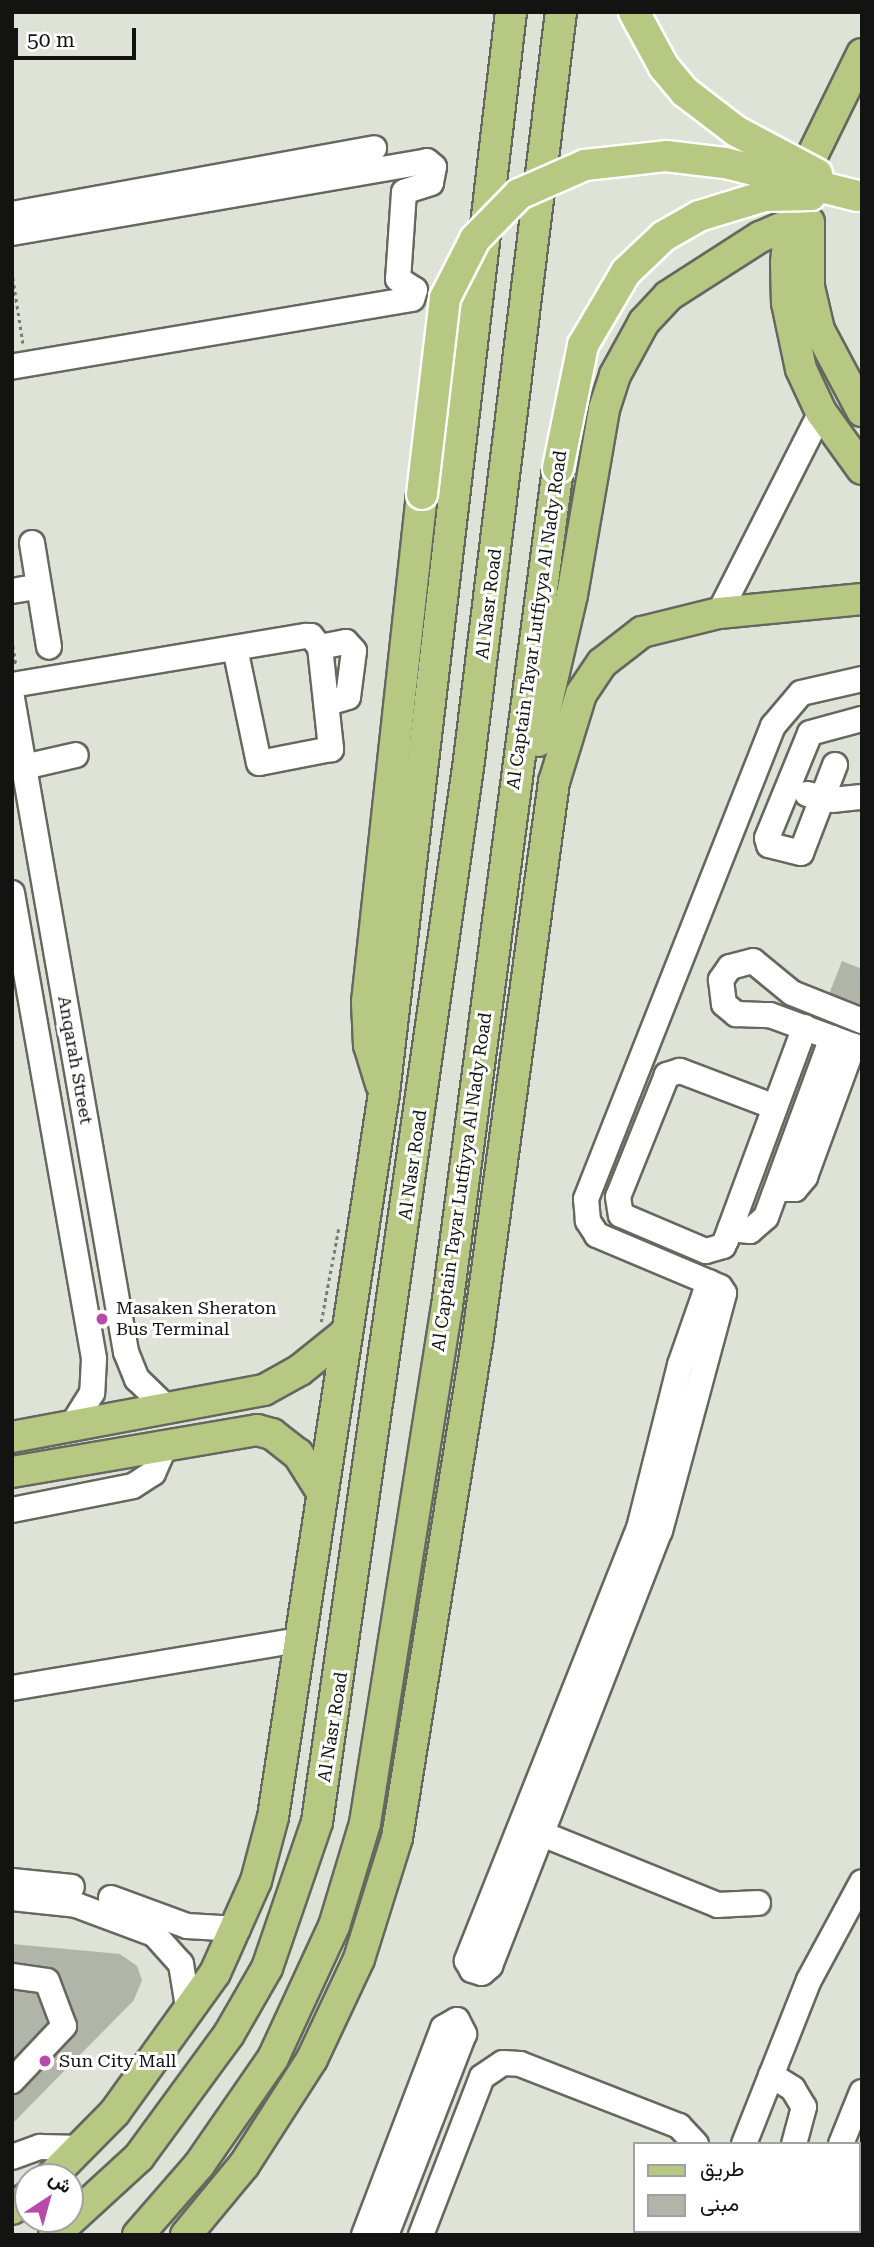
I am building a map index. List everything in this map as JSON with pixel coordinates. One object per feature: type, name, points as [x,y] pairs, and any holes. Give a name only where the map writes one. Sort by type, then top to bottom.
[{"type":"main road","points":[[66,2163],[83,2148],[189,2013],[238,1929],[273,1817],[320,1489],[384,1093],[511,12]]},
{"type":"main road","name":"Al Nasr Road","points":[[54,2235],[139,2157],[229,2034],[267,1968],[317,1822],[469,760],[561,12]]},
{"type":"main road","points":[[634,12],[664,67],[685,92],[736,131],[860,197]]},
{"type":"main road","points":[[862,54],[819,138],[790,224],[786,263],[791,336],[821,412],[862,469]]},
{"type":"main road","points":[[862,97],[825,166],[807,242],[818,330],[862,411]]},
{"type":"main road","points":[[384,1093],[369,1045],[366,1002],[445,298],[475,239],[519,194],[584,165],[666,156],[725,163],[860,197]]},
{"type":"main road","name":"Al Captain Tayar Lutfiyya Al Nady Road","points":[[138,2235],[199,2165],[273,2058],[334,1926],[365,1823],[447,1306],[558,468],[586,336],[611,290],[643,255],[682,225],[727,206],[781,195],[860,197]]},
{"type":"main road","points":[[509,830],[524,802],[561,641],[604,409],[615,375],[645,322],[668,296],[760,237],[790,224]]},
{"type":"main road","name":"Al Captain Tayar Lutfiyya Al Nady Road","points":[[186,2235],[244,2165],[312,2059],[359,1959],[397,1838],[478,1336],[554,782],[569,725],[593,677],[622,643],[642,632],[719,613],[862,599]]},
{"type":"main road","points":[[561,641],[571,669],[582,678],[593,677]]},
{"type":"main road","points":[[12,1437],[264,1390],[300,1370],[346,1333]]},
{"type":"main road","points":[[264,1390],[279,1413],[272,1434]]},
{"type":"main road","points":[[12,1472],[243,1430],[272,1434],[298,1454],[320,1489]]},
{"type":"street","points":[[12,214],[374,148]]},
{"type":"street","points":[[12,233],[427,161],[434,167],[431,183],[404,192],[398,279],[415,290],[412,299],[18,358]]},
{"type":"street","points":[[719,613],[821,412]]},
{"type":"street","points":[[32,543],[49,647]]},
{"type":"street","points":[[12,592],[39,586]]},
{"type":"street","points":[[15,689],[306,636],[320,646],[346,642],[355,651],[349,694],[328,703]]},
{"type":"street","points":[[235,648],[259,763],[329,751],[334,741],[320,646]]},
{"type":"street","points":[[533,1830],[467,1961],[472,1970],[482,1973],[490,1966],[533,1830],[639,1528],[680,1364],[709,1282],[597,1236],[588,1221],[586,1199],[773,726],[801,693],[862,679]]},
{"type":"street","name":"Anqarah Street","points":[[15,689],[24,767],[131,1366],[146,1390],[167,1408]]},
{"type":"street","points":[[835,765],[803,850],[794,855],[767,840],[810,733],[862,719]]},
{"type":"street","points":[[24,767],[75,755]]},
{"type":"street","points":[[788,788],[822,798],[862,797]]},
{"type":"street","name":"Anqarah Street","points":[[12,893],[20,980],[95,1374],[89,1402],[71,1426]]},
{"type":"street","points":[[730,1229],[757,1228],[777,1189],[789,1191],[801,1184],[823,1096],[849,1044],[805,1027],[729,1010],[720,988],[724,973],[745,961],[761,964],[784,989],[862,1020]]},
{"type":"street","points":[[775,1107],[673,1071],[663,1080],[618,1197],[617,1209],[627,1219],[706,1251],[723,1246],[805,1027]]},
{"type":"street","points":[[95,1374],[113,1376],[131,1366]]},
{"type":"street","points":[[12,1510],[133,1486],[153,1473],[166,1444]]},
{"type":"street","points":[[12,1689],[299,1640]]},
{"type":"street","points":[[533,1830],[718,1905],[758,1903]]},
{"type":"street","points":[[12,1881],[80,1889],[187,1926],[238,1929]]},
{"type":"street","points":[[745,2142],[813,1971],[862,1882]]},
{"type":"street","points":[[12,1898],[76,1905],[154,1934],[181,1964],[189,2013]]},
{"type":"street","points":[[12,1976],[47,1981],[65,2026],[12,2081]]},
{"type":"street","points":[[364,2235],[443,2028],[457,2020],[464,2034],[386,2235]]},
{"type":"street","points":[[421,2235],[482,2077],[503,2063],[520,2064],[679,2126],[694,2142]]},
{"type":"street","points":[[771,2075],[793,2089],[804,2108],[795,2142]]},
{"type":"street","points":[[842,2142],[862,2092]]},
{"type":"street","points":[[12,2157],[40,2147],[83,2148]]},
{"type":"path","points":[[12,271],[18,358]]},
{"type":"path","points":[[12,639],[15,689]]},
{"type":"building","points":[[842,961],[862,969],[862,1010],[828,997]]},
{"type":"building","name":"Sun City Mall","points":[[12,1944],[120,1954],[137,1966],[142,1980],[134,2000],[12,2124]]},
{"type":"place","name":"Masaken Sheraton Bus Terminal","points":[[102,1319]]},
{"type":"place","name":"Sun City Mall","points":[[45,2061]]}]
